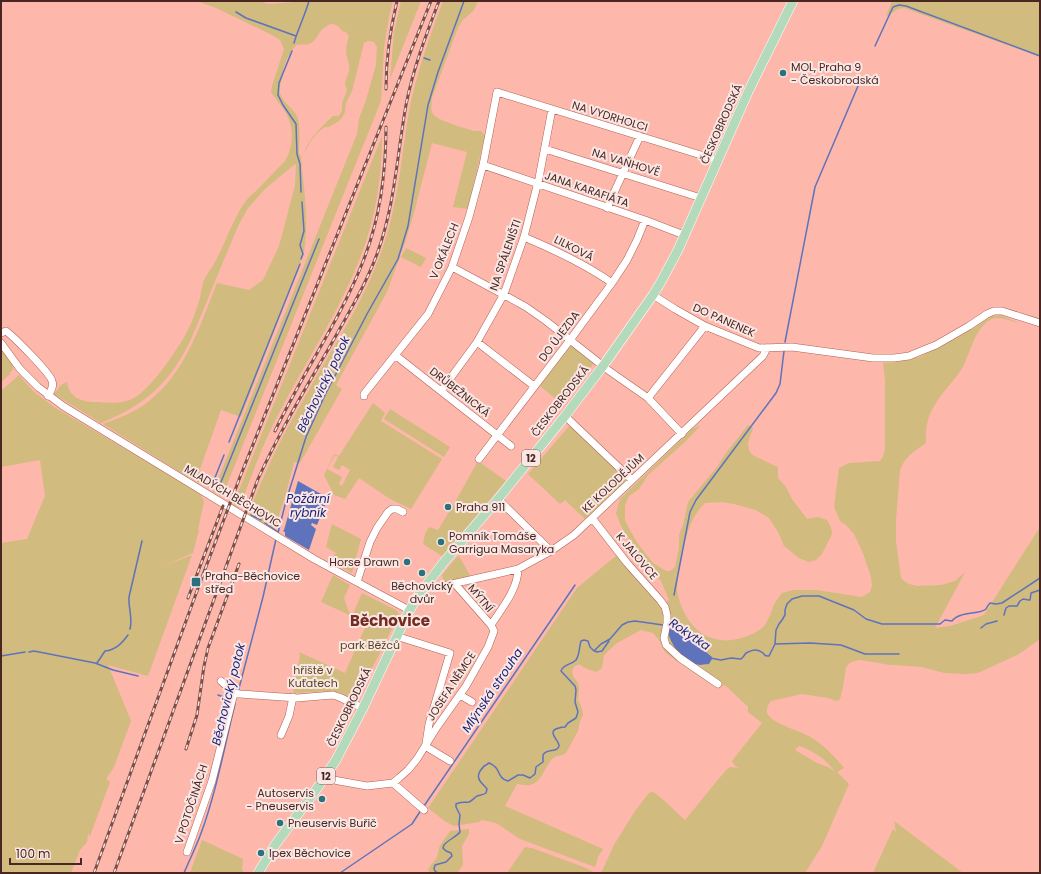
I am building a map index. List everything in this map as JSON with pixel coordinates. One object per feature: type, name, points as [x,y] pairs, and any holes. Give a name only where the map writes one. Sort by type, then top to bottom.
[{"type":"main road","name":"ČESKOBRODSKÁ","points":[[258,873],[275,845],[325,778],[336,760],[363,708],[409,610],[418,596],[444,562],[498,499],[564,416],[605,368],[653,295],[670,266],[749,90],[793,1]]},
{"type":"street","name":"NA VYDRHOLCI","points":[[497,92],[718,160]]},
{"type":"street","name":"V OKÁLECH","points":[[364,395],[428,314],[452,267],[469,217],[483,165],[497,92]]},
{"type":"street","name":"NA SPÁLENIŠTI","points":[[440,391],[477,342],[504,294],[524,237],[538,184],[552,109]]},
{"type":"street","points":[[607,208],[640,136]]},
{"type":"street","name":"NA VAŇHOVĚ","points":[[545,148],[701,198]]},
{"type":"street","name":"JANA KARAFIÁTA","points":[[483,165],[645,220],[684,235]]},
{"type":"street","name":"DO ÚJEZDA","points":[[479,458],[612,283],[627,260],[645,220]]},
{"type":"street","name":"LILKOVÁ","points":[[524,237],[558,251],[595,271],[612,283]]},
{"type":"street","points":[[452,267],[504,294],[546,321],[605,368],[648,398],[682,434]]},
{"type":"street","name":"DO PANENEK","points":[[653,295],[705,326],[759,348],[792,347],[873,358],[909,356],[936,345],[994,311],[1002,311],[1040,323]]},
{"type":"street","points":[[648,398],[705,326]]},
{"type":"street","points":[[1,333],[6,331],[14,337],[51,377],[53,386],[48,396]]},
{"type":"street","points":[[477,342],[534,386]]},
{"type":"street","name":"MLADÝCH BĚCHOVIC","points":[[1,343],[20,369],[48,396],[314,559],[409,610]]},
{"type":"street","name":"KE KOLODĚJŮM","points":[[444,586],[518,569],[551,551],[574,535],[763,356],[767,348]]},
{"type":"street","name":"DRŮBEŽNICKÁ","points":[[395,355],[511,446]]},
{"type":"street","points":[[564,416],[632,480]]},
{"type":"street","points":[[498,499],[551,551]]},
{"type":"street","points":[[357,582],[370,542],[381,522],[392,509],[398,509],[403,512]]},
{"type":"street","name":"K JALOVCE","points":[[592,518],[665,608],[667,623],[664,638],[669,648],[680,658],[718,684]]},
{"type":"street","name":"JOSEFA NĚMCE","points":[[393,783],[408,770],[469,682],[488,647],[494,631],[491,625],[515,586],[518,577],[518,569]]},
{"type":"street","name":"MÝTNÍ","points":[[455,584],[491,625]]},
{"type":"street","points":[[396,636],[450,653],[429,724],[425,746],[450,761]]},
{"type":"street","points":[[221,682],[236,694],[297,698],[333,695],[363,708]]},
{"type":"street","name":"V POTOČINÁCH","points":[[187,852],[212,781],[236,694]]},
{"type":"street","points":[[460,696],[472,702]]},
{"type":"street","points":[[282,735],[290,716],[293,697]]},
{"type":"street","points":[[325,778],[339,782],[367,786],[393,783],[424,810]]},
{"type":"green space","points":[[197,1],[261,1],[263,3],[271,4],[299,1],[393,1],[384,48],[381,101],[222,497],[213,492],[357,134],[359,119],[376,65],[377,47],[374,42],[368,41],[364,43],[352,91],[346,103],[345,112],[342,118],[336,123],[325,127],[318,132],[304,153],[309,142],[316,133],[333,116],[339,116],[342,110],[342,103],[347,90],[345,82],[349,69],[346,52],[349,36],[346,32],[342,31],[334,24],[330,24],[321,31],[311,43],[296,45],[286,61],[280,86],[280,93],[283,100],[297,116],[299,125],[299,153],[301,157],[305,193],[306,217],[304,253],[241,417],[221,410],[199,472],[205,476],[201,484],[103,424],[144,405],[162,389],[173,376],[198,331],[217,283],[249,290],[263,280],[279,246],[295,186],[295,164],[266,188],[248,208],[239,224],[188,346],[168,376],[150,395],[128,410],[101,423],[54,394],[61,385],[67,382],[70,392],[81,400],[110,403],[128,401],[148,387],[175,352],[188,330],[200,298],[204,280],[219,255],[239,211],[251,195],[285,161],[288,155],[292,137],[289,119],[271,92],[284,49],[280,40],[216,8]]},
{"type":"green space","points":[[401,1],[421,1],[390,79],[394,32]]},
{"type":"green space","points":[[443,1],[478,1],[474,10],[462,21],[457,30],[432,98],[431,106],[433,114],[436,117],[474,131],[481,131],[485,135],[468,209],[453,207],[467,152],[432,143],[405,243],[387,292],[336,385],[342,389],[300,463],[294,462],[285,497],[274,530],[248,514],[281,440],[342,333],[375,270],[395,203],[414,87]]},
{"type":"green space","points":[[892,1],[1040,1],[1040,57],[904,8],[898,9],[886,16]]},
{"type":"green space","points":[[382,136],[379,185],[373,217],[364,248],[339,305],[267,437],[239,508],[233,505]]},
{"type":"green space","points":[[406,248],[426,258],[421,267],[401,257]]},
{"type":"green space","points":[[1000,315],[1019,323],[997,318],[985,323],[974,340],[964,365],[939,398],[930,414],[927,426],[926,443],[911,454],[902,465],[900,470],[896,520],[896,541],[901,578],[909,584],[917,586],[941,585],[955,581],[965,572],[935,628],[950,626],[984,615],[1040,527],[1040,639],[1019,654],[978,673],[944,673],[922,667],[889,665],[860,660],[851,662],[846,667],[840,699],[837,701],[802,694],[771,701],[767,709],[767,713],[771,719],[808,735],[817,741],[844,768],[837,772],[849,784],[822,846],[805,873],[599,873],[602,871],[614,845],[635,811],[649,793],[652,792],[659,796],[685,820],[726,770],[730,767],[739,768],[735,766],[732,761],[762,723],[748,712],[748,706],[726,686],[709,683],[665,652],[659,640],[653,633],[641,630],[617,643],[604,655],[602,668],[596,672],[579,664],[574,667],[572,671],[573,676],[578,683],[578,699],[583,715],[578,731],[566,753],[552,759],[534,784],[517,784],[505,806],[603,849],[598,857],[595,867],[520,839],[496,823],[482,820],[479,822],[454,826],[446,822],[428,808],[577,588],[617,555],[661,605],[669,600],[661,581],[642,558],[622,528],[616,513],[620,499],[692,429],[701,425],[685,442],[648,475],[639,489],[629,496],[625,505],[625,520],[638,544],[653,563],[666,571],[670,571],[675,567],[679,548],[679,535],[683,525],[688,502],[717,467],[748,425],[753,428],[748,443],[749,451],[754,456],[778,467],[778,478],[786,487],[792,499],[807,519],[818,517],[827,520],[831,527],[832,534],[822,554],[816,560],[809,562],[799,558],[784,546],[778,532],[769,518],[756,510],[722,502],[705,503],[696,514],[687,534],[677,584],[682,609],[695,628],[706,636],[715,639],[738,639],[750,635],[763,627],[782,593],[794,590],[816,590],[862,597],[870,592],[872,586],[871,577],[863,553],[854,534],[840,521],[834,507],[839,468],[849,463],[880,461],[883,457],[885,449],[885,380],[883,363],[897,362],[920,357],[987,317]],"holes":[[[672,619],[675,621],[674,626],[679,633],[694,642],[712,657],[708,664],[694,664],[668,629]],[[799,746],[819,756],[835,771],[817,763],[795,750]]]},
{"type":"green space","points":[[571,345],[594,363],[563,405],[540,386]]},
{"type":"green space","points":[[1,347],[12,362],[13,369],[1,382]]},
{"type":"green space","points":[[19,375],[33,391],[54,407],[200,493],[204,501],[193,553],[161,567],[192,555],[148,676],[108,665],[131,721],[114,767],[106,779],[110,782],[90,836],[88,834],[87,842],[80,850],[71,873],[1,873],[1,543],[27,539],[45,496],[40,460],[1,467],[1,391]]},
{"type":"green space","points":[[373,403],[385,413],[381,421],[442,459],[411,509],[390,499],[359,478],[345,499],[334,495],[324,475],[334,454],[339,456]],"holes":[[[335,455],[338,457],[333,467],[339,470],[342,465],[350,470],[342,486],[339,484],[342,477],[327,469]]]},
{"type":"green space","points":[[390,409],[450,447],[444,457],[384,419]]},
{"type":"green space","points":[[570,425],[627,481],[585,519],[565,500],[560,504],[528,474]]},
{"type":"green space","points":[[478,461],[506,481],[442,556],[423,544],[425,534],[429,527],[438,530]]},
{"type":"green space","points":[[332,524],[361,539],[352,573],[330,561],[336,553],[326,547]]},
{"type":"green space","points":[[459,556],[471,577],[445,584],[442,575]]},
{"type":"green space","points":[[333,575],[350,585],[344,598],[349,612],[353,614],[362,593],[396,610],[399,615],[356,700],[333,691],[293,693],[300,656],[299,652],[345,673],[367,623],[321,602]]},
{"type":"green space","points":[[894,821],[963,873],[873,873],[893,829],[896,832]]},
{"type":"green space","points":[[469,829],[469,834],[462,846],[463,865],[457,873],[430,873],[428,870],[436,859],[440,846],[450,831]]},
{"type":"green space","points":[[202,840],[243,859],[242,869],[244,873],[190,873]]},
{"type":"green space","points":[[525,847],[532,848],[586,868],[595,873],[507,873]]},
{"type":"water","name":"Požární rybník","points":[[298,481],[328,498],[317,525],[312,523],[311,525],[316,529],[309,550],[285,536],[285,532],[283,531]]},
{"type":"water","points":[[672,619],[675,622],[678,632],[712,657],[709,664],[694,664],[677,651],[668,633]]},
{"type":"waterway","points":[[294,43],[309,1]]},
{"type":"waterway","name":"Běchovický potok","points":[[278,533],[286,501],[306,437],[325,395],[367,314],[398,259],[408,226],[428,105],[438,72],[464,1]]},
{"type":"waterway","points":[[875,46],[893,7],[899,5],[906,6],[1040,56]]},
{"type":"waterway","points":[[236,12],[246,18],[296,36]]},
{"type":"waterway","points":[[292,51],[279,83],[278,95],[296,124],[297,154],[300,164],[301,192]]},
{"type":"waterway","points":[[424,58],[430,60]]},
{"type":"waterway","points":[[785,342],[815,187],[858,86]]},
{"type":"waterway","points":[[301,259],[303,254],[300,245],[304,231],[302,202]]},
{"type":"waterway","points":[[217,492],[319,239]]},
{"type":"waterway","points":[[229,442],[300,264]]},
{"type":"waterway","points":[[674,595],[690,512],[696,500],[776,393],[780,384],[784,351]]},
{"type":"waterway","points":[[212,485],[224,455]]},
{"type":"waterway","points":[[251,515],[261,520]]},
{"type":"waterway","points":[[265,523],[278,532]]},
{"type":"waterway","name":"Běchovický potok","points":[[238,692],[263,597],[276,539]]},
{"type":"waterway","points":[[130,629],[131,620],[129,597],[142,541]]},
{"type":"waterway","name":"Rokytka","points":[[710,658],[721,660],[731,658],[741,659],[746,653],[754,650],[759,650],[765,656],[769,656],[775,644],[776,630],[785,615],[787,604],[792,599],[802,596],[819,596],[854,610],[866,619],[882,624],[940,624],[945,620],[952,621],[964,614],[983,611],[990,603],[1002,603],[1040,578]]},
{"type":"waterway","name":"Mlýnská strouha","points":[[424,806],[575,585]]},
{"type":"waterway","points":[[1004,615],[1006,608],[1009,606],[1017,606],[1023,599],[1030,600],[1031,593],[1040,590]]},
{"type":"waterway","name":"Rokytka","points":[[438,873],[434,869],[435,865],[446,862],[452,856],[451,853],[443,848],[444,845],[460,832],[460,815],[456,804],[461,802],[469,802],[477,796],[486,793],[487,789],[478,776],[482,768],[489,763],[496,768],[504,780],[508,781],[518,775],[523,775],[530,778],[535,774],[536,767],[543,762],[543,755],[558,748],[559,744],[553,734],[553,731],[555,729],[565,727],[576,718],[578,712],[575,702],[575,686],[561,671],[563,667],[576,660],[581,641],[588,641],[590,647],[594,651],[601,644],[610,639],[622,625],[628,622],[635,621],[663,625]]},
{"type":"waterway","points":[[981,628],[986,624],[997,621]]},
{"type":"waterway","points":[[97,663],[105,651],[116,648],[128,635]]},
{"type":"waterway","points":[[595,651],[602,651],[609,641]]},
{"type":"waterway","points":[[775,644],[810,643],[841,645],[865,654],[899,654]]},
{"type":"waterway","points":[[29,652],[34,651],[95,663],[113,670],[138,676]]},
{"type":"waterway","points":[[1,656],[25,652]]},
{"type":"waterway","points":[[218,695],[229,699]]},
{"type":"waterway","name":"Běchovický potok","points":[[184,873],[200,836],[211,804],[235,704]]},
{"type":"waterway","name":"Mlýnská strouha","points":[[340,873],[412,824],[421,810]]},
{"type":"railway","points":[[386,89],[389,45],[397,1]]},
{"type":"railway","points":[[94,873],[240,477],[431,1]]},
{"type":"railway","points":[[114,873],[258,479],[292,412],[355,302],[377,254],[392,199],[406,105],[412,78],[439,1]]},
{"type":"railway","points":[[275,431],[342,307],[362,264],[378,214],[381,197],[385,162],[386,127]]},
{"type":"railway","points":[[188,598],[223,506]]},
{"type":"railway","points":[[186,749],[197,715],[208,648],[239,564]]},
{"type":"place","name":"MOL, Praha 9 - Českobrodská","points":[[783,73]]},
{"type":"place","name":"Praha 911","points":[[448,507]]},
{"type":"place","name":"Pomník Tomáše Garrigua Masaryka","points":[[441,542]]},
{"type":"place","name":"Horse Drawn","points":[[407,562]]},
{"type":"place","name":"Běchovický dvůr","points":[[422,573]]},
{"type":"place","name":"Praha-Běchovice střed","points":[[196,582]]},
{"type":"place","name":"Autoservis - Pneuservis","points":[[322,799]]},
{"type":"place","name":"Pneuservis Buřič","points":[[280,823]]},
{"type":"place","name":"Ipex Běchovice","points":[[261,853]]},
{"type":"district","name":"Běchovice","points":[[390,620]]},
{"type":"park label","name":"park Běžců","points":[[370,645]]},
{"type":"park label","name":"hřiště v Kuťatech","points":[[313,676]]}]
